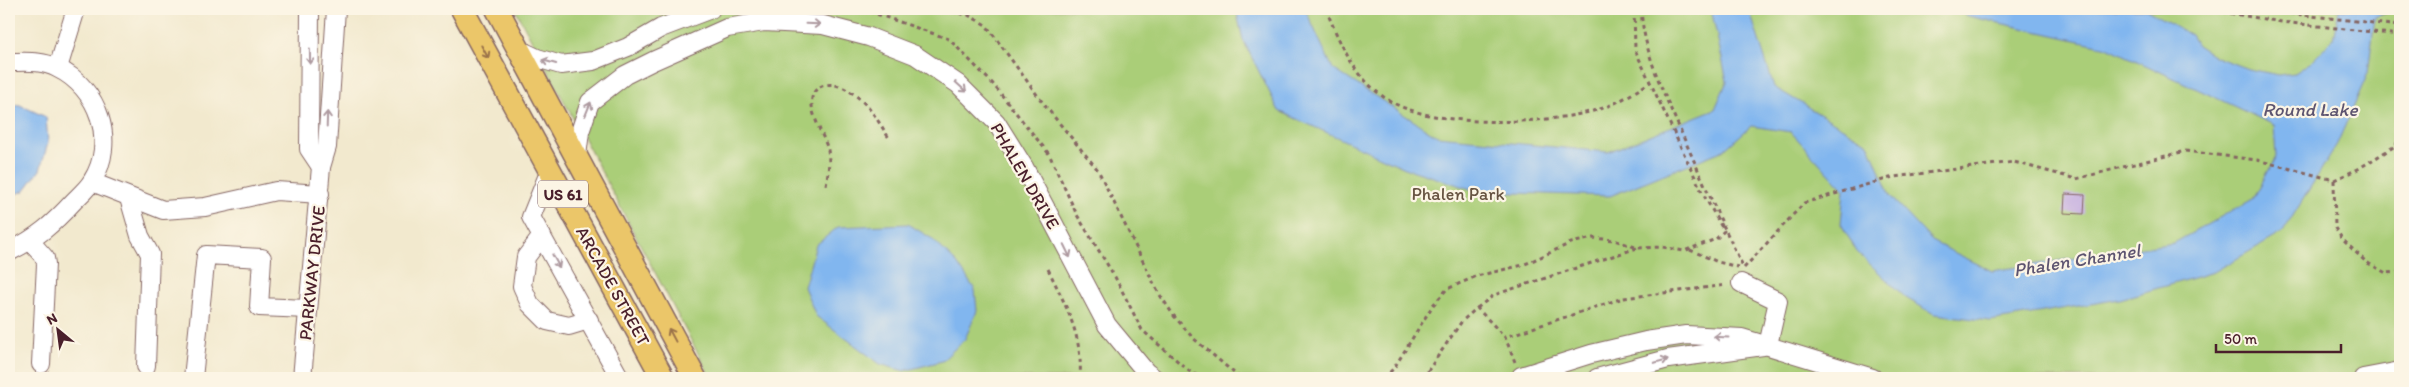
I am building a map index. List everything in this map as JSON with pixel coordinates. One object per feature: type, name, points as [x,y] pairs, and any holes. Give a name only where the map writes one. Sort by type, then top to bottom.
[{"type":"main road","name":"ARCADE STREET","points":[[462,9],[663,378]]},
{"type":"main road","name":"ARCADE STREET","points":[[497,9],[696,378]]},
{"type":"street","points":[[58,68],[76,9]]},
{"type":"street","points":[[310,9],[309,149],[321,167]]},
{"type":"street","name":"PARKWAY DRIVE","points":[[302,378],[321,167],[327,147],[336,9]]},
{"type":"street","points":[[518,49],[536,58],[561,65],[593,61],[614,53],[661,28],[711,9]]},
{"type":"street","points":[[718,9],[727,28]]},
{"type":"street","name":"PHALEN DRIVE","points":[[577,156],[580,132],[590,102],[625,76],[727,28],[764,22],[823,25],[869,37],[915,55],[958,84],[996,122],[1032,182],[1107,325],[1146,372],[1154,378]]},
{"type":"street","points":[[644,38],[656,60]]},
{"type":"street","points":[[614,53],[625,76]]},
{"type":"street","points":[[9,62],[40,62],[58,68],[77,81],[90,97],[101,116],[104,137],[102,159],[92,182],[51,226],[30,241],[9,252]]},
{"type":"street","points":[[550,170],[531,217],[620,378]]},
{"type":"street","points":[[92,182],[163,210],[205,207],[276,191],[320,194]]},
{"type":"street","points":[[129,198],[140,236],[150,254],[146,366]]},
{"type":"street","points":[[542,236],[526,257],[522,286],[530,304],[547,321],[569,326],[589,320]]},
{"type":"street","points":[[30,241],[45,258],[46,264],[41,364]]},
{"type":"street","points":[[193,378],[206,255],[262,258],[259,307],[308,309]]},
{"type":"street","points":[[1742,275],[1778,301],[1768,345]]},
{"type":"street","points":[[1521,377],[1592,354],[1646,341],[1686,335],[1742,338],[1873,378]]},
{"type":"street","points":[[1597,378],[1668,358],[1731,352],[1768,345]]},
{"type":"street","points":[[2364,378],[2400,371]]},
{"type":"path","points":[[936,9],[968,15],[986,25],[1046,107],[1098,170],[1158,292],[1174,316],[1193,338],[1240,378]]},
{"type":"path","points":[[1326,9],[1345,51],[1355,68],[1368,83],[1390,101],[1419,113],[1450,119],[1497,120],[1568,115],[1599,109],[1616,103],[1650,82]]},
{"type":"path","points":[[1634,9],[1635,50],[1702,192],[1724,231]]},
{"type":"path","points":[[1641,9],[1646,43],[1664,95],[1742,275]]},
{"type":"path","points":[[2215,9],[2222,12],[2282,22],[2400,35]]},
{"type":"path","points":[[2250,9],[2400,26]]},
{"type":"path","points":[[826,185],[829,166],[828,150],[813,112],[811,100],[814,91],[822,86],[836,85],[850,91],[868,104],[889,138]]},
{"type":"path","points":[[1505,337],[1623,298],[1687,292],[1742,275],[1804,203],[1893,177],[2014,162],[2076,179],[2185,151],[2257,160],[2334,180],[2358,169],[2395,146],[2400,138]]},
{"type":"path","points":[[2334,180],[2334,228],[2366,262],[2386,273],[2400,272]]},
{"type":"path","points":[[1690,250],[1716,239],[1724,231]]},
{"type":"path","points":[[1384,378],[1394,368],[1433,305],[1447,289],[1477,276],[1523,266],[1571,243],[1593,238],[1614,240],[1638,248],[1690,250],[1742,275]]},
{"type":"path","points":[[1423,378],[1462,321],[1494,295],[1638,248]]},
{"type":"path","points":[[1048,269],[1077,333],[1082,358],[1080,378]]},
{"type":"path","points":[[1477,308],[1505,337],[1521,377]]},
{"type":"green space","name":"Phalen Park","points":[[515,9],[2355,9],[2375,17],[2400,9],[2400,378],[711,378]]},
{"type":"water","name":"Round Lake","points":[[1236,9],[1305,9],[1333,69],[1437,136],[1608,152],[1715,109],[1727,81],[1711,9],[1752,9],[1750,12],[1774,87],[1868,143],[1890,196],[1933,242],[1992,271],[2174,243],[2253,199],[2276,157],[2274,125],[2107,47],[1968,16],[1955,9],[2145,9],[2191,35],[2197,45],[2216,57],[2248,69],[2279,75],[2295,73],[2307,65],[2333,39],[2339,9],[2398,9],[2375,17],[2368,73],[2337,144],[2283,232],[2214,272],[2120,299],[1990,321],[1934,314],[1906,298],[1857,252],[1841,224],[1844,190],[1791,132],[1751,126],[1724,150],[1610,196],[1480,192],[1405,168],[1279,111],[1243,40]]},
{"type":"water","points":[[9,104],[20,105],[46,117],[48,143],[40,170],[24,191],[9,196]]},
{"type":"water","points":[[908,224],[931,238],[957,263],[975,290],[977,311],[965,339],[942,361],[904,371],[880,364],[816,316],[804,287],[816,245],[838,227]]},
{"type":"building","points":[[2065,194],[2085,195],[2084,214],[2064,213]]},
{"type":"water label","name":"Phalen Channel","points":[[2077,260]]}]
